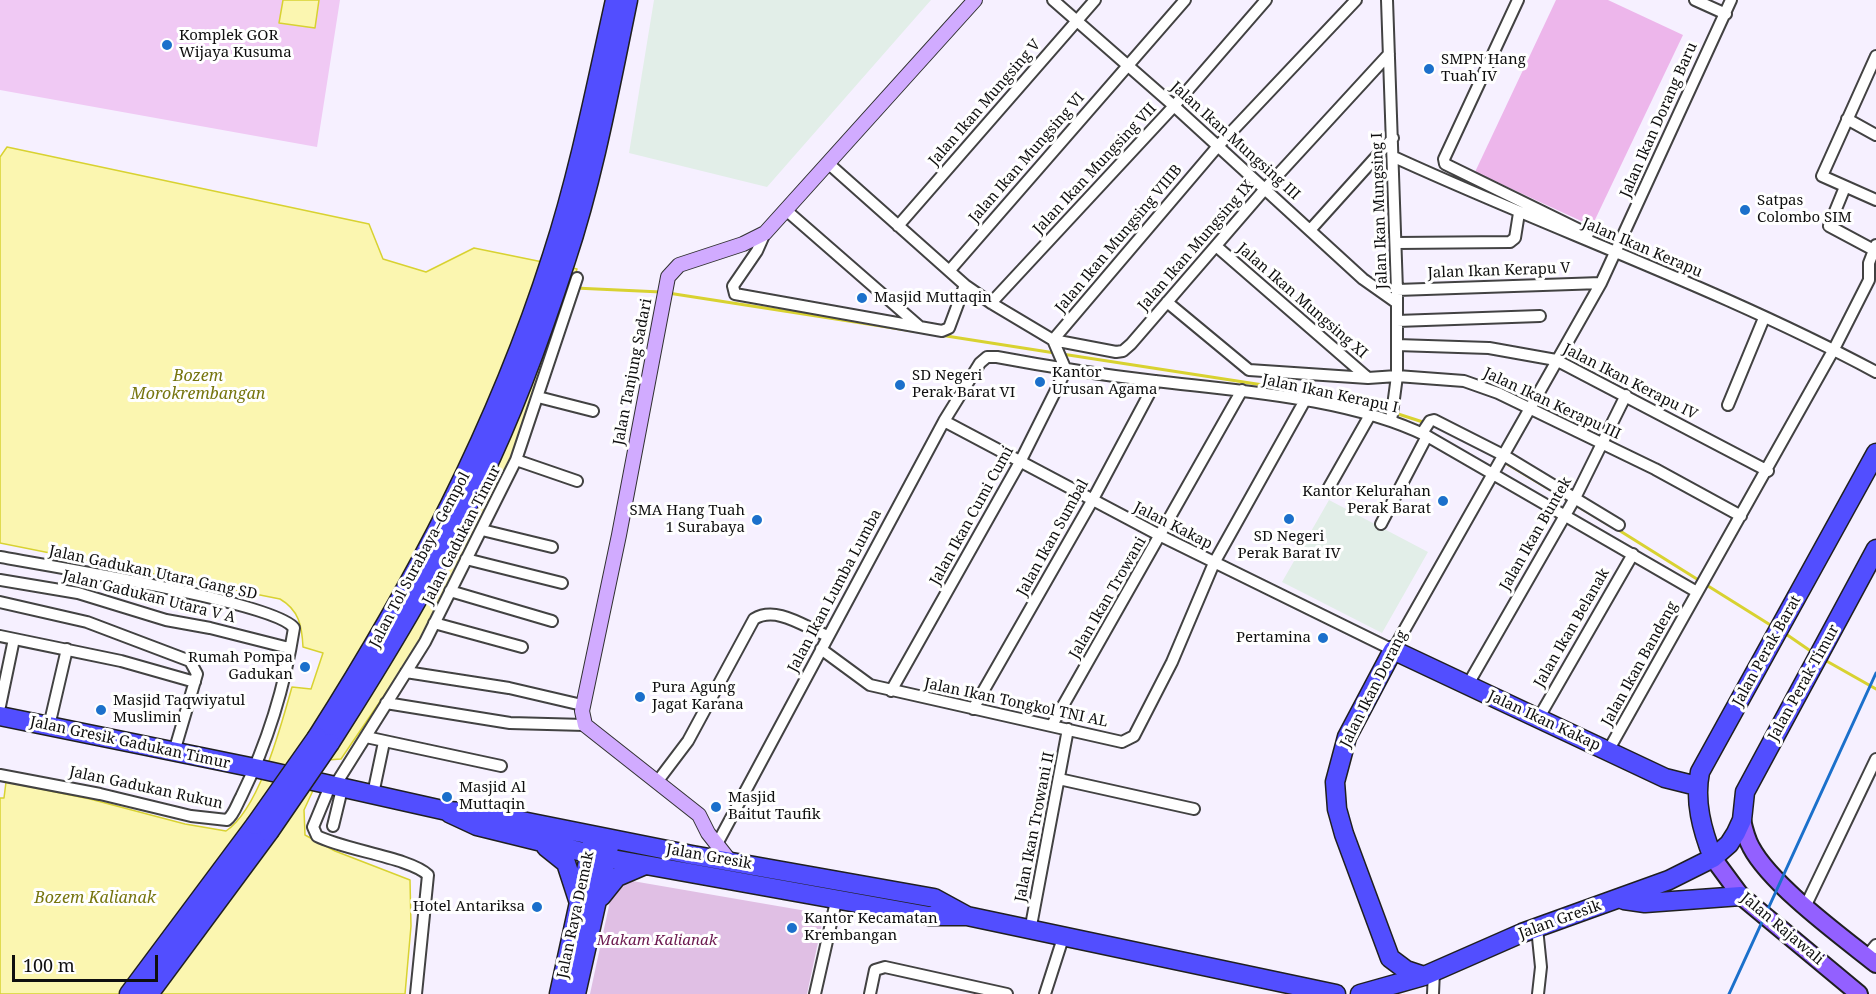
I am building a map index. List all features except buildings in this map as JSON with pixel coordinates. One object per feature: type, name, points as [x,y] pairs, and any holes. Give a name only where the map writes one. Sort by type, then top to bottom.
[{"type":"highway","name":"Jalan Tol Surabaya–Gempol","points":[[129,994],[317,737],[393,613],[469,471],[560,257],[615,0]]},
{"type":"highway","name":"Jalan Tol Surabaya–Gempol","points":[[149,994],[317,763],[418,600],[493,452],[560,257],[601,127],[628,0]]},
{"type":"highway","name":"Jalan Perak Barat","points":[[1713,858],[1698,805],[1697,786],[1700,771],[1876,453]]},
{"type":"highway","name":"Jalan Perak Timur","points":[[1742,820],[1746,792],[1876,549]]},
{"type":"highway","name":"Jalan Ikan Kakap","points":[[1393,650],[1665,778],[1697,786]]},
{"type":"highway","name":"Jalan Ikan Dorang","points":[[1390,958],[1344,834],[1337,809],[1335,782],[1347,737],[1393,650]]},
{"type":"highway","name":"Jalan Gresik Gadukan Timur","points":[[0,716],[258,769]]},
{"type":"highway","name":"Jalan Gresik","points":[[258,769],[447,812],[477,826],[539,843],[600,846],[730,861],[934,898],[967,916]]},
{"type":"highway","name":"Jalan Gresik","points":[[447,812],[482,813],[600,846],[647,864],[837,897],[929,916],[967,916],[1307,992],[1336,994]]},
{"type":"highway","name":"Jalan Gresik","points":[[1367,993],[1429,974],[1537,928],[1669,880],[1713,858],[1729,844],[1742,820]]},
{"type":"highway","points":[[539,843],[558,854],[566,863],[587,903],[614,879],[647,864]]},
{"type":"highway","name":"Jalan Raya Demak","points":[[559,994],[587,903],[600,846]]},
{"type":"highway","points":[[1621,899],[1645,903],[1742,896]]},
{"type":"highway","name":"Jalan Raya Demak","points":[[576,994],[587,903]]},
{"type":"highway","points":[[1367,993],[1386,976],[1390,958],[1406,970],[1429,974]]},
{"type":"main road","points":[[1742,820],[1751,847],[1763,864],[1806,905],[1873,955]]},
{"type":"main road","name":"Jalan Rajawali","points":[[1713,858],[1724,876],[1742,896],[1852,992]]},
{"type":"street","name":"Jalan Tanjung Sadari","points":[[585,725],[582,705],[619,535],[668,277],[679,264],[743,244],[765,233],[788,211],[975,0]]},
{"type":"street","name":"Jalan Ikan Mungsing III","points":[[1053,0],[1174,106],[1364,279],[1397,303]]},
{"type":"street","name":"Jalan Ikan Mungsing V","points":[[898,226],[1095,0]]},
{"type":"street","name":"Jalan Ikan Mungsing VI","points":[[950,270],[1185,0]]},
{"type":"street","name":"Jalan Ikan Mungsing VII","points":[[991,303],[1174,106],[1266,0]]},
{"type":"street","name":"Jalan Ikan Mungsing VIIIB","points":[[1053,340],[1218,146],[1356,0]]},
{"type":"street","name":"Jalan Ikan Mungsing I","points":[[1387,0],[1397,243],[1397,376],[1393,417]]},
{"type":"street","points":[[1504,457],[1617,251],[1445,164],[1444,159],[1518,0]]},
{"type":"street","points":[[1695,0],[1726,14]]},
{"type":"street","name":"Jalan Ikan Dorang Baru","points":[[1617,251],[1703,57],[1731,0]]},
{"type":"street","name":"Jalan Ikan Mungsing IX","points":[[1053,340],[1116,352],[1123,351],[1264,190],[1389,54]]},
{"type":"street","points":[[1876,56],[1872,74],[1847,119],[1822,176],[1876,201]]},
{"type":"street","points":[[1847,119],[1876,135]]},
{"type":"street","points":[[1311,229],[1393,138]]},
{"type":"street","name":"Jalan Ikan Kerapu","points":[[1394,157],[1519,213],[1617,251],[1834,350],[1876,372]]},
{"type":"street","points":[[829,164],[965,285],[1053,340],[1066,369]]},
{"type":"street","points":[[1700,587],[1768,471],[1869,280],[1868,268],[1875,248],[1829,226],[1845,186]]},
{"type":"street","points":[[788,211],[920,327]]},
{"type":"street","points":[[1397,243],[1510,242],[1515,238],[1519,213]]},
{"type":"street","points":[[765,233],[757,251],[733,286],[735,294],[942,331],[949,328],[965,285]]},
{"type":"street","name":"Jalan Ikan Mungsing XI","points":[[1216,246],[1368,378]]},
{"type":"street","name":"Jalan Ikan Kerapu V","points":[[1397,290],[1601,283]]},
{"type":"street","name":"Jalan Gadukan Timur","points":[[416,994],[428,875],[411,866],[346,848],[317,836],[313,827],[332,786],[366,737],[434,623],[516,460],[575,284]]},
{"type":"street","name":"Jalan Ikan Kerapu III","points":[[1167,302],[1249,370],[1368,378],[1397,376],[1464,381],[1530,409],[1655,469],[1741,516]]},
{"type":"street","points":[[1397,321],[1540,316]]},
{"type":"street","points":[[1728,405],[1764,318]]},
{"type":"street","name":"Jalan Ikan Kerapu IV","points":[[1397,345],[1489,348],[1556,360],[1768,471]]},
{"type":"street","name":"Jalan Ikan Kerapu I","points":[[987,357],[1156,381],[1242,390],[1370,415],[1393,417],[1493,472],[1570,506],[1633,554],[1700,587]]},
{"type":"street","name":"Jalan Ikan Lumba Lumba","points":[[712,838],[821,649],[944,421],[980,363],[987,357]]},
{"type":"street","name":"Jalan Ikan Cumi Cumi","points":[[891,691],[1020,462],[1066,369]]},
{"type":"street","name":"Jalan Ikan Sumbal","points":[[973,709],[1092,501],[1156,381]]},
{"type":"street","name":"Jalan Ikan Trowani","points":[[1052,725],[1242,390]]},
{"type":"street","name":"Jalan Ikan Buntek","points":[[1467,686],[1570,506],[1626,395]]},
{"type":"street","points":[[538,397],[593,411]]},
{"type":"street","name":"Jalan Ikan Tongkol TNI AL","points":[[821,649],[870,685],[891,691],[1122,741],[1134,736],[1172,662],[1214,563],[1304,402]]},
{"type":"street","points":[[1328,489],[1370,415]]},
{"type":"street","points":[[1381,524],[1432,420],[1504,457],[1570,506],[1619,525]]},
{"type":"street","name":"Jalan Kakap","points":[[944,421],[1092,501],[1393,650]]},
{"type":"street","name":"Jalan Ikan Dorang","points":[[1393,650],[1493,472],[1504,457]]},
{"type":"street","points":[[516,460],[577,481]]},
{"type":"street","points":[[482,530],[552,547]]},
{"type":"street","name":"Jalan Ikan Belanak","points":[[1538,719],[1633,554]]},
{"type":"street","name":"Jalan Gadukan Utara Gang SD","points":[[0,557],[196,595],[270,615],[292,626],[285,676],[258,769]]},
{"type":"street","points":[[466,559],[562,583]]},
{"type":"street","name":"Jalan Gadukan Utara V A","points":[[0,580],[78,593],[166,620],[289,648]]},
{"type":"street","name":"Jalan Ikan Bandeng","points":[[1608,751],[1700,587]]},
{"type":"street","points":[[450,591],[552,621]]},
{"type":"street","points":[[0,602],[87,622],[190,661],[196,678],[174,752]]},
{"type":"street","points":[[657,782],[687,741],[754,618],[760,615],[782,615],[806,629],[828,636]]},
{"type":"street","points":[[434,623],[522,647]]},
{"type":"street","points":[[0,636],[196,678]]},
{"type":"street","points":[[0,706],[14,639]]},
{"type":"street","points":[[49,726],[67,649]]},
{"type":"street","points":[[406,672],[532,692],[582,705]]},
{"type":"street","points":[[386,703],[510,723],[585,725],[699,815],[712,838],[730,861]]},
{"type":"street","name":"Jalan Ikan Trowani II","points":[[1030,931],[1068,729]]},
{"type":"street","points":[[366,737],[501,766]]},
{"type":"street","points":[[373,794],[384,742]]},
{"type":"street","points":[[1806,905],[1876,759]]},
{"type":"street","name":"Jalan Gadukan Rukun","points":[[0,775],[225,821],[231,818],[258,769]]},
{"type":"street","points":[[1059,779],[1194,809]]},
{"type":"street","name":"Jalan Gadukan Timur","points":[[332,786],[333,826]]},
{"type":"street","points":[[692,855],[712,838]]},
{"type":"street","points":[[815,994],[837,897]]},
{"type":"street","points":[[1537,928],[1541,967],[1538,994]]},
{"type":"street","points":[[1045,994],[1063,938]]},
{"type":"street","points":[[870,994],[875,970],[885,967],[1006,994]]},
{"type":"street","points":[[1429,974],[1433,994]]},
{"type":"shaded area","name":"Komplek GOR Wijaya Kusuma","points":[[0,0],[340,0],[317,147],[0,90]]},
{"type":"shaded area","points":[[654,0],[931,0],[767,187],[629,153]]},
{"type":"shaded area","points":[[1556,0],[1608,0],[1683,35],[1592,226],[1475,172]]},
{"type":"shaded area","points":[[1329,500],[1428,552],[1382,633],[1282,582]]},
{"type":"green space","name":"Makam Kalianak","points":[[615,878],[824,914],[807,994],[590,994]]},
{"type":"water","points":[[283,0],[319,0],[315,28],[279,23]]},
{"type":"water","name":"Bozem Morokrembangan","points":[[7,147],[369,224],[383,259],[426,272],[474,248],[577,269],[516,456],[413,653],[341,759],[327,760],[304,810],[305,835],[335,851],[410,880],[411,926],[405,994],[0,994],[0,798],[4,798],[6,782],[90,799],[185,824],[226,831],[238,820],[259,785],[268,765],[292,687],[311,689],[323,653],[303,647],[298,619],[291,608],[280,599],[0,543],[0,157]]},
{"type":"waterway","points":[[575,288],[661,292]]},
{"type":"waterway","points":[[668,293],[913,331]]},
{"type":"waterway","points":[[940,335],[1055,353]]},
{"type":"waterway","points":[[1062,354],[1289,389],[1389,411]]},
{"type":"waterway","points":[[1395,413],[1426,423]]},
{"type":"waterway","points":[[1504,462],[1609,525]]},
{"type":"waterway","points":[[1617,529],[1772,626]]},
{"type":"waterway","points":[[1783,632],[1812,652]]},
{"type":"waterway","points":[[1823,659],[1876,689]]},
{"type":"railway","points":[[1729,994],[1876,673]]},
{"type":"place","name":"Komplek GOR Wijaya Kusuma","points":[[167,45]]},
{"type":"place","name":"SMPN Hang Tuah IV","points":[[1429,69]]},
{"type":"place","name":"Satpas Colombo SIM","points":[[1745,210]]},
{"type":"place","name":"Masjid Muttaqin","points":[[862,298]]},
{"type":"place","name":"Kantor Urusan Agama","points":[[1040,382]]},
{"type":"place","name":"SD Negeri Perak Barat VI","points":[[900,385]]},
{"type":"place","name":"Kantor Kelurahan Perak Barat","points":[[1443,501]]},
{"type":"place","name":"SD Negeri Perak Barat IV","points":[[1289,519]]},
{"type":"place","name":"SMA Hang Tuah 1 Surabaya","points":[[757,520]]},
{"type":"place","name":"Pertamina","points":[[1323,638]]},
{"type":"place","name":"Rumah Pompa Gadukan","points":[[305,667]]},
{"type":"place","name":"Pura Agung Jagat Karana","points":[[640,697]]},
{"type":"place","name":"Masjid Taqwiyatul Muslimin","points":[[101,710]]},
{"type":"place","name":"Masjid Al Muttaqin","points":[[447,797]]},
{"type":"place","name":"Masjid Baitut Taufik","points":[[716,807]]},
{"type":"place","name":"Hotel Antariksa","points":[[537,907]]},
{"type":"place","name":"Kantor Kecamatan Krembangan","points":[[792,928]]},
{"type":"water label","name":"Bozem Kalianak","points":[[95,898]]}]
